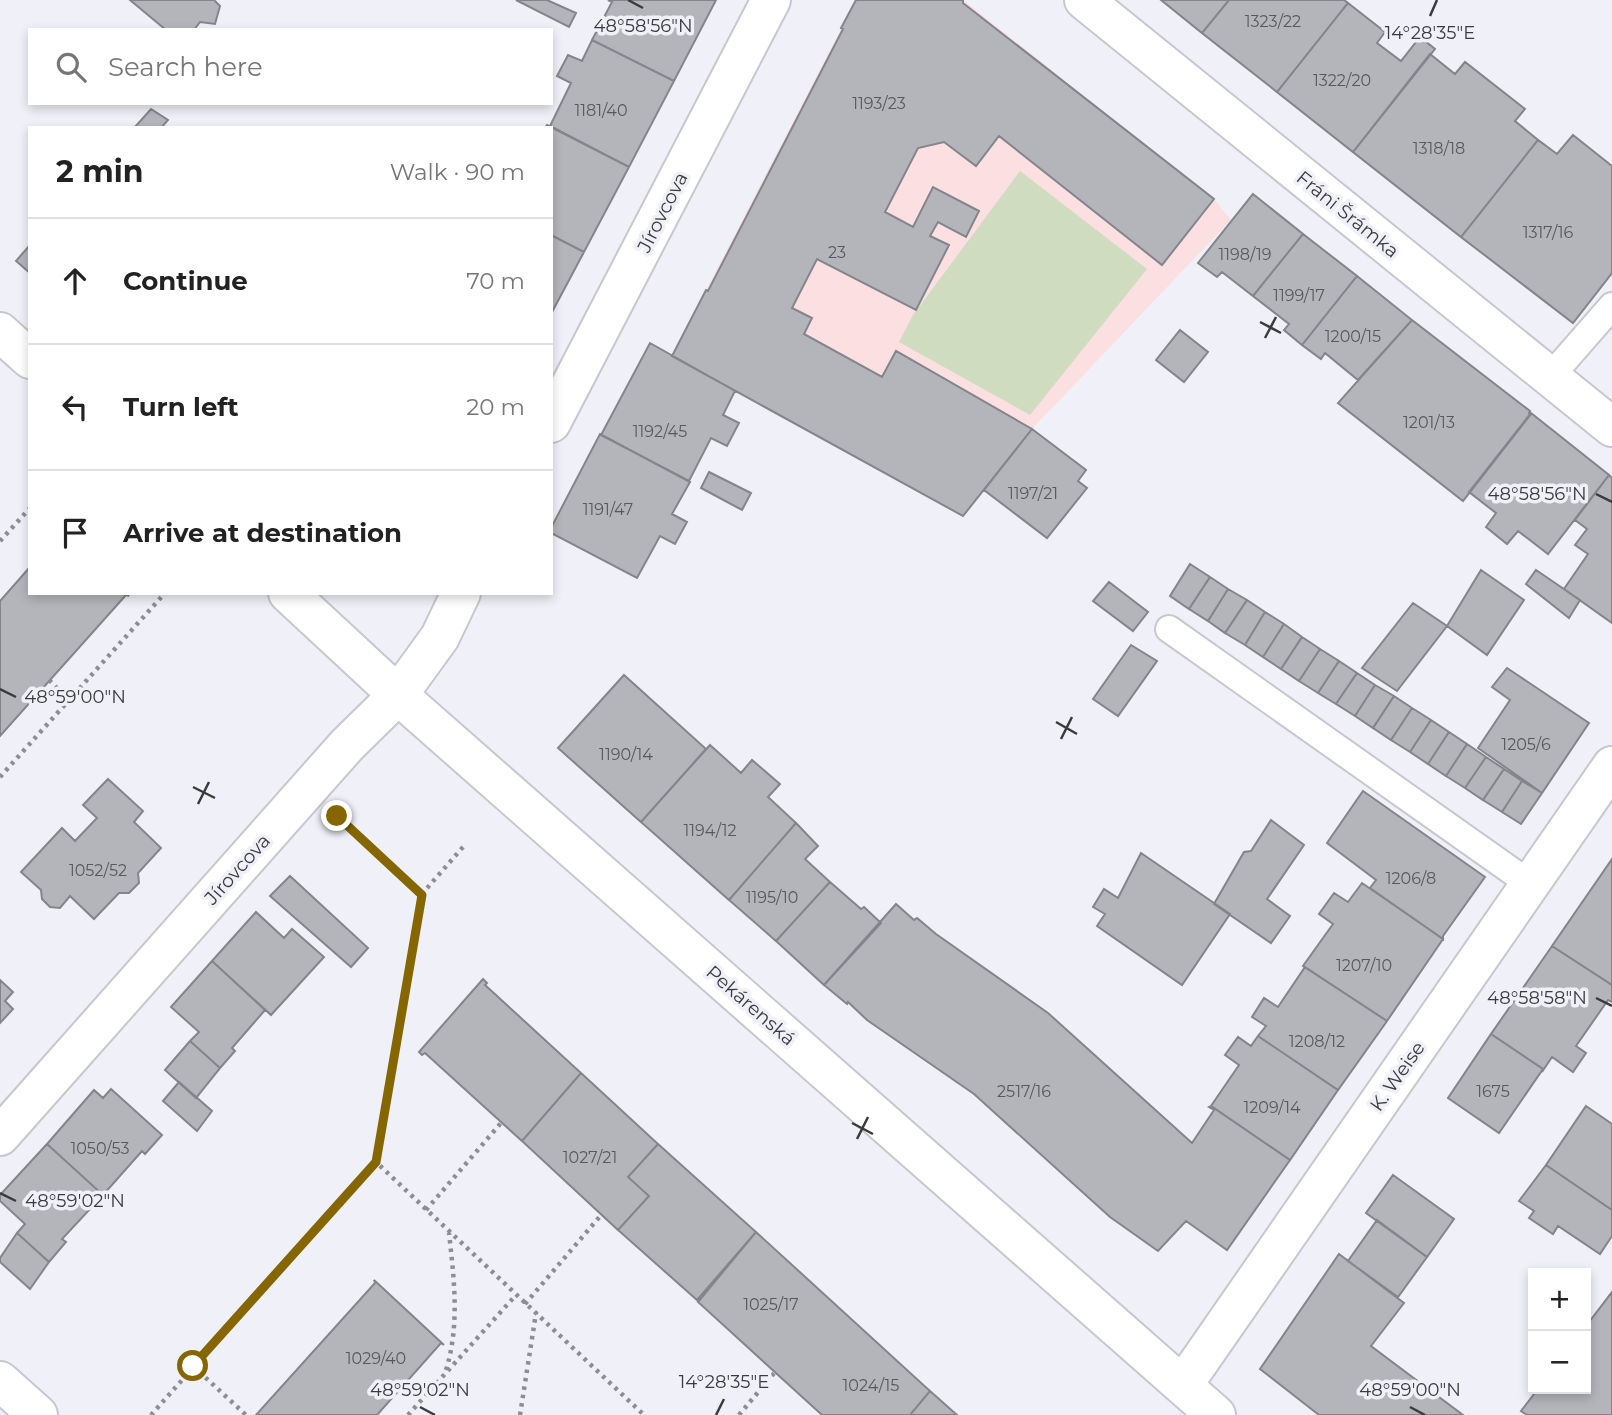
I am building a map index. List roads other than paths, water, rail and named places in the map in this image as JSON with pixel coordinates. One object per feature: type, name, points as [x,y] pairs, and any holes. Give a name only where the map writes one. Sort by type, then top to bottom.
[{"type":"street","name":"Jírovcova","points":[[553,419],[772,0]]},
{"type":"street","name":"Fráni Šrámka","points":[[1084,0],[1612,428]]},
{"type":"street","points":[[0,332],[28,357]]},
{"type":"street","name":"Pekárenská","points":[[290,595],[398,695],[1216,1415]]},
{"type":"street","name":"Jírovcova","points":[[0,1136],[347,745],[398,695],[440,637],[460,595]]},
{"type":"street","name":"K. Weise","points":[[1183,1385],[1612,766]]},
{"type":"street","points":[[0,1381],[38,1415]]},
{"type":"lane","points":[[1550,377],[1612,306]]},
{"type":"lane","points":[[1170,629],[1530,884]]}]
